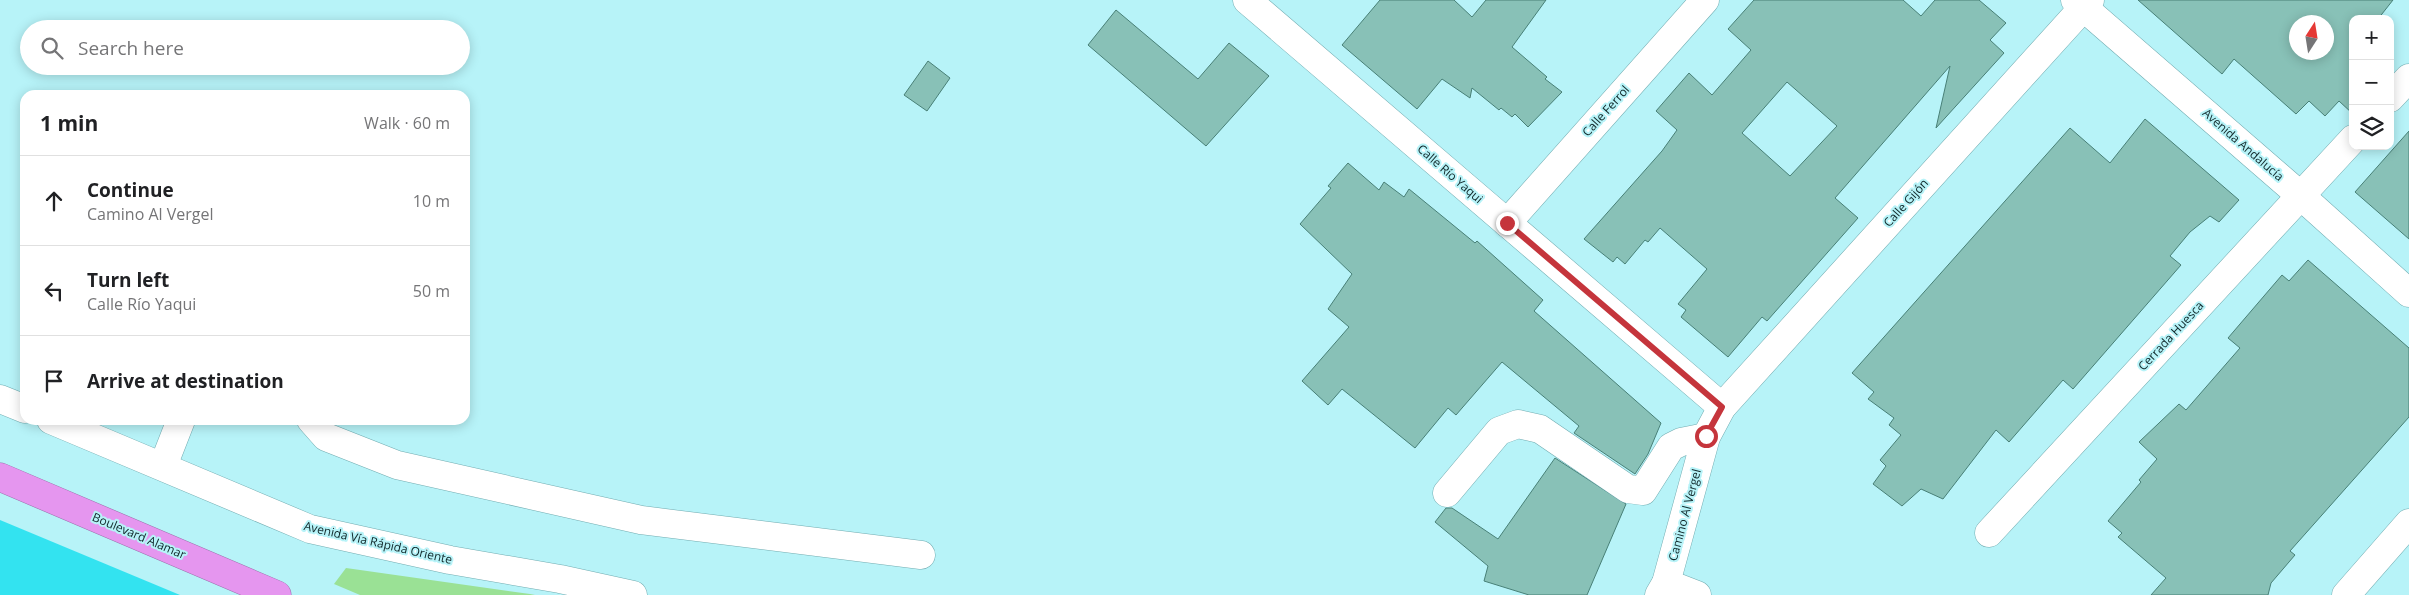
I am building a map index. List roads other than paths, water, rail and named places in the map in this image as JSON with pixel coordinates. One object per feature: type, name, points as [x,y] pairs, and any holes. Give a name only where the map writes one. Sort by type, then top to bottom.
[{"type":"highway","name":"Boulevard Alamar","points":[[0,477],[277,595]]},
{"type":"street","name":"Calle Río Yaqui","points":[[1247,0],[1722,407]]},
{"type":"street","name":"Avenida Andalucía","points":[[2082,2],[2409,293]]},
{"type":"street","name":"Calle Gijón","points":[[1722,407],[2082,2]]},
{"type":"street","name":"Calle Ferrol","points":[[1507,223],[1692,4]]},
{"type":"street","points":[[2394,94],[2409,78]]},
{"type":"street","name":"Cerrada Huesca","points":[[1989,533],[2349,143]]},
{"type":"street","points":[[0,399],[20,407]]},
{"type":"street","name":"Camino Al Vergel","points":[[1663,589],[1706,436],[1722,407]]},
{"type":"street","points":[[1447,493],[1499,430],[1518,424],[1540,429],[1628,489],[1635,491],[1643,491],[1671,447],[1681,442],[1706,436]]},
{"type":"street","name":"Avenida Vía Rápida Oriente","points":[[63,425],[310,529],[450,560],[633,595]]},
{"type":"street","points":[[163,466],[179,425]]},
{"type":"street","points":[[316,425],[326,436],[397,465],[641,520],[921,555]]},
{"type":"street","points":[[2346,595],[2409,523]]},
{"type":"street","points":[[1663,589],[1697,595]]},
{"type":"water","points":[[0,520],[180,595],[0,595]]}]
